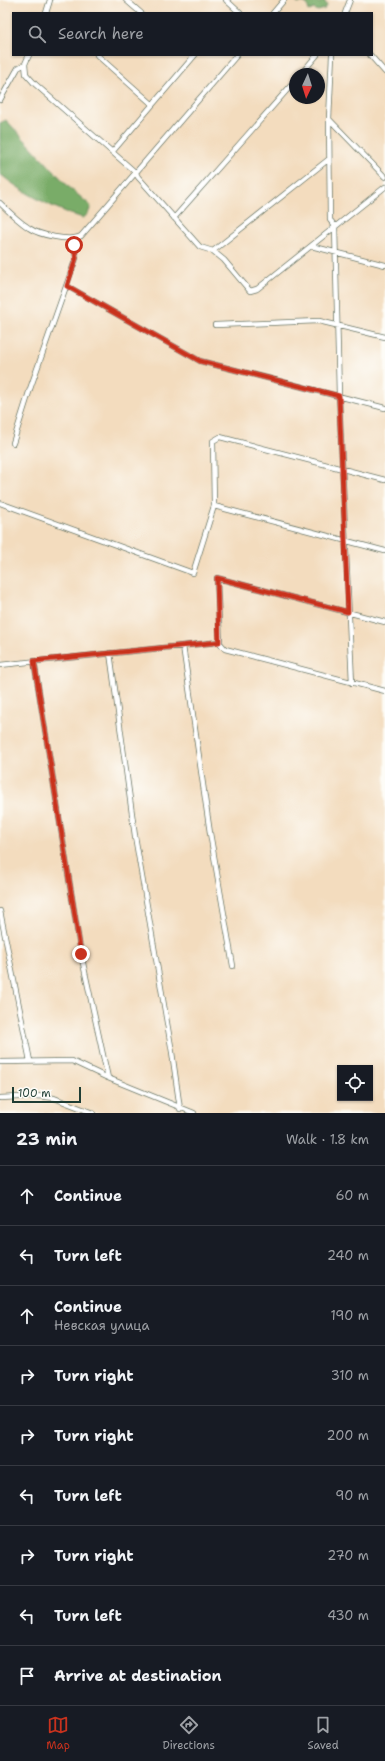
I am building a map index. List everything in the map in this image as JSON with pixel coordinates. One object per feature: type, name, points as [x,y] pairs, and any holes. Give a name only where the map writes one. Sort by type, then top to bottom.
[{"type":"street","points":[[47,12],[50,0]]},
{"type":"street","points":[[126,0],[140,12]]},
{"type":"street","points":[[226,0],[239,12]]},
{"type":"street","points":[[274,12],[284,0]]},
{"type":"street","points":[[344,12],[350,0]]},
{"type":"street","points":[[232,12],[235,8]]},
{"type":"street","points":[[28,56],[25,64],[26,74],[35,84],[113,151],[136,173],[200,247],[213,251],[224,260],[246,288],[254,291],[385,187]]},
{"type":"street","points":[[97,56],[152,104]]},
{"type":"street","points":[[113,151],[192,56]]},
{"type":"street","points":[[0,203],[31,229],[54,236],[76,239],[81,236],[87,227],[136,173],[236,56]]},
{"type":"street","points":[[306,68],[316,56]]},
{"type":"street","points":[[332,56],[329,119],[330,220],[332,224],[336,226]]},
{"type":"street","points":[[371,56],[385,72]]},
{"type":"street","points":[[0,100],[19,66],[25,64]]},
{"type":"street","points":[[174,218],[289,88]]},
{"type":"street","points":[[329,119],[385,177]]},
{"type":"street","points":[[213,251],[329,159]]},
{"type":"street","points":[[336,226],[335,252],[339,396],[352,683]]},
{"type":"street","points":[[13,443],[30,389],[76,258],[74,245]]},
{"type":"street","points":[[311,246],[385,265]]},
{"type":"street","points":[[67,286],[200,361],[385,408]]},
{"type":"street","points":[[215,325],[319,321],[385,337]]},
{"type":"street","points":[[0,504],[192,573],[214,506],[214,441],[220,436],[385,480]]},
{"type":"street","points":[[214,506],[385,551]]},
{"type":"street","points":[[385,622],[217,578],[219,642],[225,649],[385,691]]},
{"type":"street","points":[[0,665],[219,642]]},
{"type":"street","points":[[183,646],[210,833],[233,966]]},
{"type":"street","points":[[110,653],[135,836],[172,1052],[180,1109]]},
{"type":"street","points":[[34,661],[81,954],[108,1078]]},
{"type":"street","points":[[0,911],[30,1061]]},
{"type":"street","points":[[0,1062],[72,1061],[180,1109],[194,1113]]},
{"type":"street","points":[[0,1098],[39,1096],[54,1098],[93,1113]]},
{"type":"green space","points":[[295,0],[316,0],[319,3],[324,0],[327,6],[325,9],[318,11],[314,9],[309,11],[307,4],[302,2],[298,4]]},
{"type":"green space","points":[[6,120],[70,188],[91,206],[88,214],[83,218],[50,205],[19,188],[0,174],[0,123]]},
{"type":"route","points":[[74,245],[76,258],[67,286],[200,361],[339,396],[348,612],[217,578],[219,642],[34,661],[81,954]]}]
